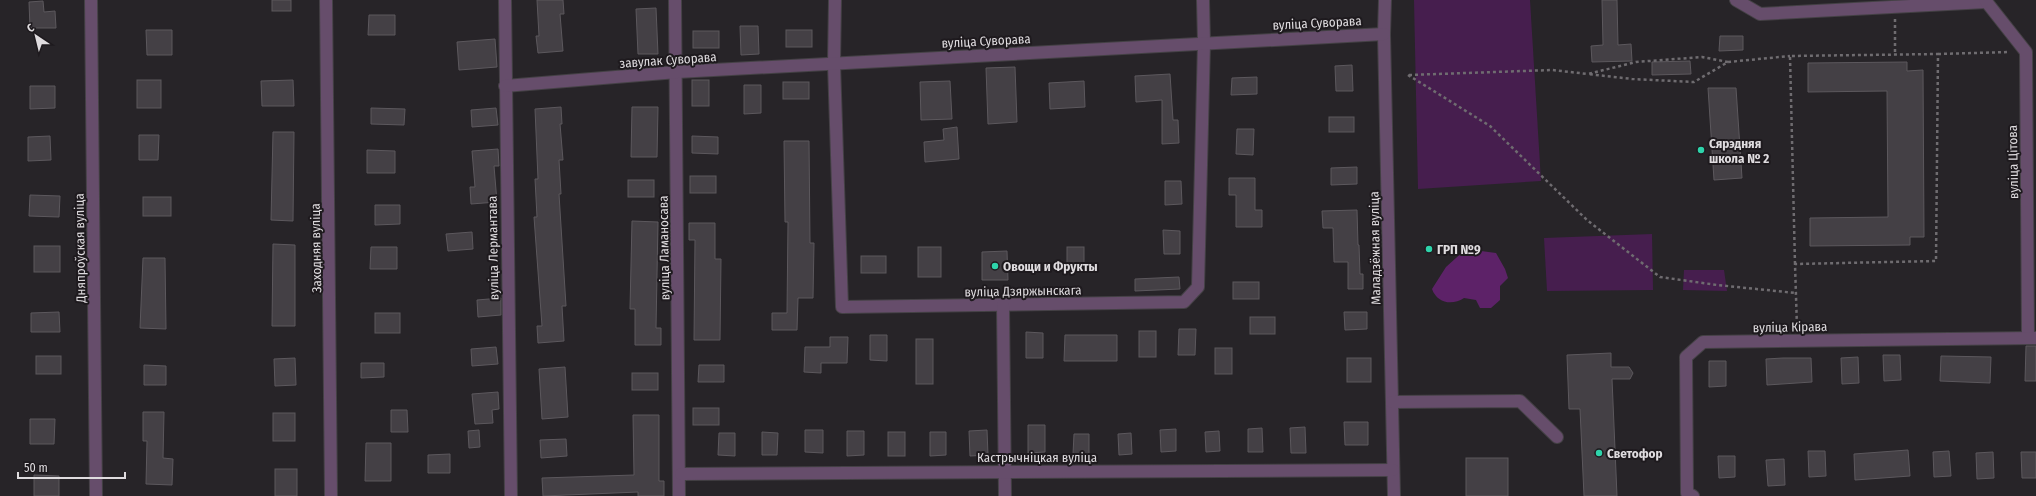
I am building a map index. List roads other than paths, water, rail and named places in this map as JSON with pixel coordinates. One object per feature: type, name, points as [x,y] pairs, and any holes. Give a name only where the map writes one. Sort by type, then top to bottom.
[{"type":"street","name":"Дняпроўская вуліца","points":[[91,0],[96,496]]},
{"type":"street","name":"Заходняя вуліца","points":[[326,0],[332,496]]},
{"type":"street","name":"вуліца Лермантава","points":[[505,0],[511,496]]},
{"type":"street","name":"вуліца Ламаносава","points":[[675,0],[681,474],[679,496]]},
{"type":"street","points":[[834,64],[835,0]]},
{"type":"street","points":[[1203,0],[1204,43]]},
{"type":"street","name":"Маладзёжная вуліца","points":[[1385,0],[1384,34],[1394,496]]},
{"type":"street","points":[[1736,0],[1760,14],[1894,8],[1986,1],[2031,52]]},
{"type":"street","name":"вуліца Суворава","points":[[834,64],[1384,34]]},
{"type":"street","name":"вуліца Дзяржынскага","points":[[834,64],[842,307],[1184,302],[1198,287],[1204,43]]},
{"type":"street","name":"вуліца Цітова","points":[[2031,52],[2032,338]]},
{"type":"street","name":"завулак Суворава","points":[[505,86],[677,72],[834,64]]},
{"type":"street","points":[[1003,305],[1005,496]]},
{"type":"street","name":"вуліца Кірава","points":[[1690,494],[1686,357],[1703,342],[2032,338]]},
{"type":"street","points":[[1392,402],[1520,400],[1557,437]]},
{"type":"street","name":"Кастрычніцкая вуліца","points":[[681,474],[1393,470]]},
{"type":"place","name":"Сярэдняя школа № 2","points":[[1701,150]]},
{"type":"place","name":"ГРП №9","points":[[1429,249]]},
{"type":"place","name":"Овощи и Фрукты","points":[[995,266]]},
{"type":"place","name":"Светофор","points":[[1599,453]]}]
